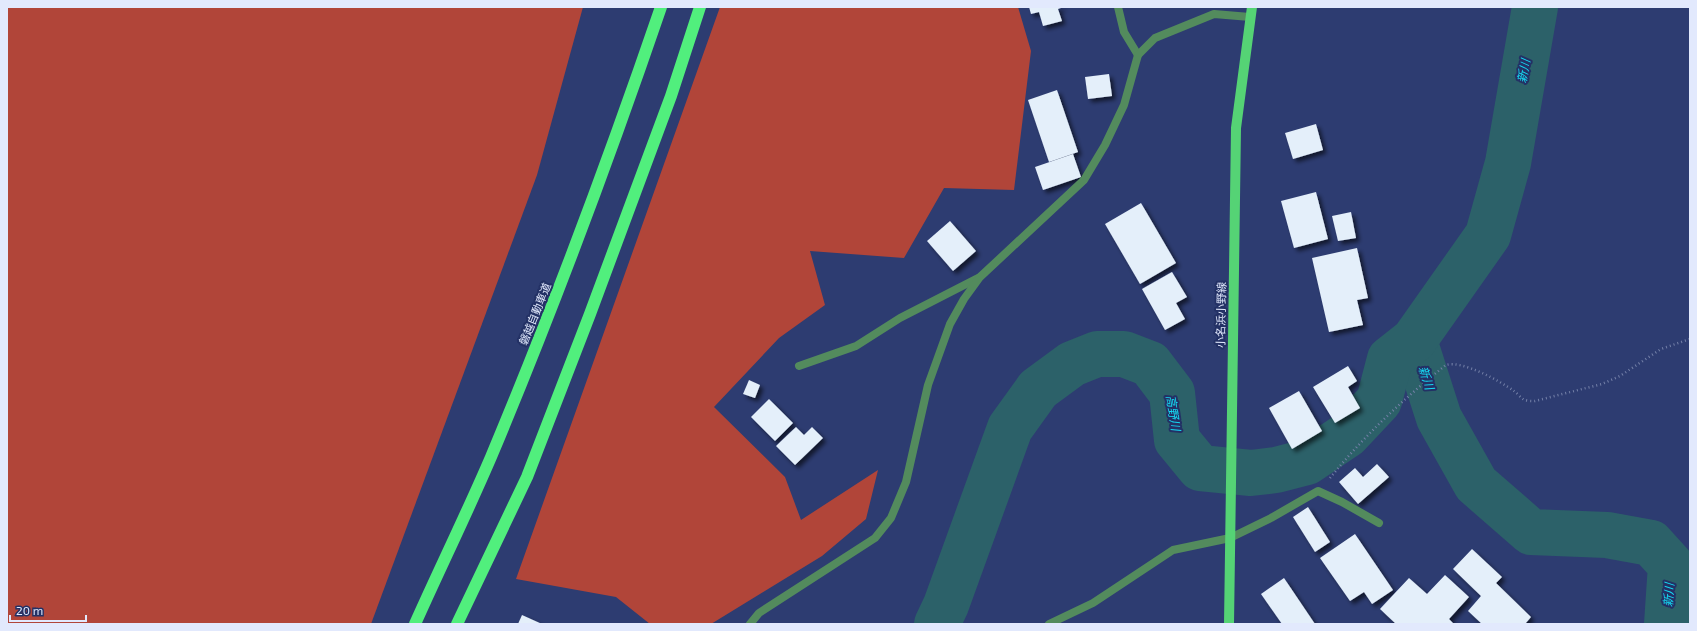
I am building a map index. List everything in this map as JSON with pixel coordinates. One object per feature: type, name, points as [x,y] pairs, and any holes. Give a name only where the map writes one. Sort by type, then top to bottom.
[{"type":"highway","name":"磐越自動車道","points":[[414,624],[490,459],[554,302],[634,86],[661,7]]},
{"type":"highway","points":[[457,624],[526,477],[590,314],[666,111],[700,7]]},
{"type":"main road","name":"小名浜小野線","points":[[1229,624],[1236,128],[1251,12]]},
{"type":"street","points":[[1118,7],[1124,32],[1138,55]]},
{"type":"street","points":[[750,624],[759,613],[875,538],[891,518],[906,482],[928,385],[950,324],[964,299],[980,277],[1084,180],[1105,145],[1124,105],[1138,55],[1155,38],[1214,14],[1251,12]]},
{"type":"street","points":[[799,366],[856,346],[900,318],[980,277]]},
{"type":"street","points":[[1049,624],[1093,603],[1173,550],[1230,538],[1271,518],[1318,491],[1342,502],[1379,523]]},
{"type":"path","points":[[1318,491],[1342,463],[1414,390],[1446,365],[1450,364],[1461,366],[1492,378],[1514,391],[1524,400],[1535,401],[1602,384],[1620,376],[1661,349],[1690,339]]},
{"type":"shaded area","points":[[7,7],[583,7],[537,175],[371,624],[7,624]]},
{"type":"shaded area","points":[[720,7],[1018,7],[1031,51],[1014,190],[944,188],[904,258],[810,251],[825,305],[779,338],[714,407],[785,477],[801,520],[878,470],[866,519],[822,556],[711,624],[650,624],[616,597],[516,579]]},
{"type":"building","points":[[1029,7],[1064,7],[1058,9],[1062,21],[1043,26],[1039,12],[1031,14]]},
{"type":"building","points":[[1109,74],[1112,96],[1088,99],[1085,77]]},
{"type":"building","points":[[1057,90],[1078,152],[1049,162],[1028,100]]},
{"type":"building","points":[[1316,124],[1323,150],[1293,159],[1285,133]]},
{"type":"building","points":[[1073,154],[1081,177],[1043,190],[1035,167]]},
{"type":"building","points":[[1316,192],[1328,239],[1294,248],[1281,201]]},
{"type":"building","points":[[1141,203],[1176,263],[1140,284],[1105,224]]},
{"type":"building","points":[[1351,212],[1356,238],[1338,241],[1332,216]]},
{"type":"building","points":[[950,221],[976,251],[953,271],[927,241]]},
{"type":"building","points":[[1357,248],[1368,298],[1357,300],[1363,325],[1329,332],[1312,258]]},
{"type":"building","points":[[1172,272],[1187,297],[1176,303],[1185,319],[1165,330],[1142,289]]},
{"type":"building","points":[[1348,366],[1357,381],[1348,387],[1360,408],[1335,423],[1313,387]]},
{"type":"building","points":[[749,380],[760,385],[755,398],[743,394]]},
{"type":"building","points":[[1299,391],[1322,431],[1292,449],[1269,408]]},
{"type":"building","points":[[769,399],[793,423],[775,441],[751,417]]},
{"type":"building","points":[[796,427],[804,435],[812,427],[823,438],[795,465],[776,446]]},
{"type":"building","points":[[1377,464],[1389,477],[1358,504],[1339,482],[1355,468],[1363,477]]},
{"type":"building","points":[[1308,507],[1330,542],[1315,552],[1293,517]]},
{"type":"building","points":[[1355,534],[1393,590],[1372,604],[1364,592],[1350,601],[1320,558]]},
{"type":"building","points":[[1472,549],[1502,577],[1496,583],[1531,617],[1525,624],[1482,624],[1468,611],[1481,596],[1453,569]]},
{"type":"building","points":[[1445,575],[1469,597],[1449,619],[1454,624],[1396,624],[1380,609],[1409,578],[1427,594]]},
{"type":"building","points":[[1284,578],[1315,624],[1282,624],[1261,594]]},
{"type":"building","points":[[522,615],[542,624],[518,624]]},
{"type":"waterway","name":"高野川","points":[[937,624],[946,605],[1010,428],[1038,389],[1072,364],[1097,354],[1124,354],[1150,364],[1172,393],[1177,440],[1200,468],[1251,473],[1276,470],[1307,462],[1347,435],[1379,401],[1390,359],[1414,340],[1488,235],[1508,163],[1535,7]]},
{"type":"waterway","name":"新川","points":[[1414,340],[1439,418],[1476,484],[1531,532],[1607,535],[1651,543],[1671,565],[1667,624]]}]
